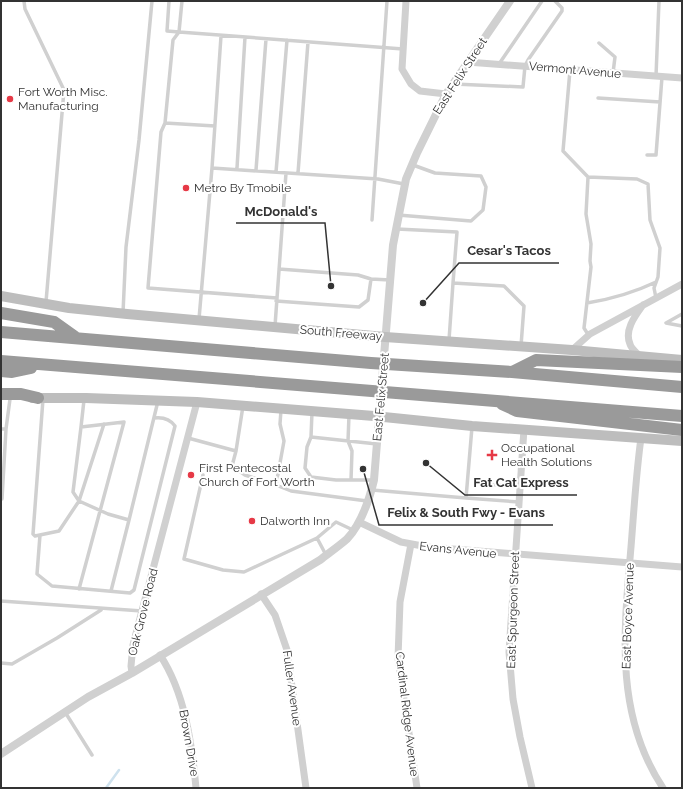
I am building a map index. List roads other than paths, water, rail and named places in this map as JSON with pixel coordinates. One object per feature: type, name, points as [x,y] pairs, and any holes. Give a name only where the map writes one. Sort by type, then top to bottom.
[{"type":"highway","points":[[1,314],[54,322],[75,337]]},
{"type":"highway","points":[[1,332],[371,363],[512,372],[682,387]]},
{"type":"highway","points":[[512,372],[536,360],[682,367]]},
{"type":"highway","points":[[1,362],[682,416]]},
{"type":"highway","points":[[1,371],[12,372],[44,365]]},
{"type":"highway","points":[[4,397],[21,394],[40,398]]},
{"type":"highway","points":[[496,401],[518,412],[682,430]]},
{"type":"main road","name":"South Freeway","points":[[1,296],[46,304],[123,314],[386,337],[521,346],[682,360]]},
{"type":"main road","points":[[40,398],[158,400],[349,414],[379,413],[472,426],[682,441]]},
{"type":"street","points":[[406,1],[402,69],[411,84],[420,91],[446,94]]},
{"type":"street","name":"East Felix Street","points":[[132,673],[326,555],[347,538],[359,522],[372,490],[374,480],[390,280],[398,215],[405,184],[412,165],[446,94],[510,1]]},
{"type":"street","name":"Vermont Avenue","points":[[467,62],[682,78]]},
{"type":"street","points":[[572,350],[589,336],[682,284]]},
{"type":"street","points":[[641,357],[630,345],[629,332],[633,320],[645,304]]},
{"type":"street","name":"Oak Grove Road","points":[[1,754],[65,712],[132,673],[131,666],[133,645],[197,402]]},
{"type":"street","name":"East Spurgeon Street","points":[[524,430],[511,622],[510,670],[520,737],[532,788]]},
{"type":"street","name":"East Boyce Avenue","points":[[641,438],[624,653],[627,691],[636,732],[644,754],[663,788]]},
{"type":"street","name":"Evans Avenue","points":[[359,522],[393,539],[411,544],[515,555],[682,567]]},
{"type":"street","name":"Cardinal Ridge Avenue","points":[[411,544],[400,602],[398,658],[417,788]]},
{"type":"street","name":"Fuller Avenue","points":[[261,594],[275,615],[287,650],[306,788]]},
{"type":"street","name":"Brown Drive","points":[[160,655],[170,675],[186,716],[196,788]]},
{"type":"lane","points":[[24,1],[25,9],[64,90],[46,304]]},
{"type":"lane","points":[[123,314],[126,247],[139,140],[152,1]]},
{"type":"lane","points":[[170,1],[167,31],[403,49]]},
{"type":"lane","points":[[182,1],[179,32],[173,40],[165,123],[161,132],[148,288],[359,307],[368,300],[371,279]]},
{"type":"lane","points":[[372,220],[387,1]]},
{"type":"lane","points":[[499,64],[542,1]]},
{"type":"lane","points":[[454,84],[523,87],[525,66],[562,11],[561,6],[555,1]]},
{"type":"lane","points":[[647,155],[656,155],[660,102],[659,1]]},
{"type":"lane","points":[[199,321],[221,36]]},
{"type":"lane","points":[[237,168],[244,37]]},
{"type":"lane","points":[[256,170],[266,39]]},
{"type":"lane","points":[[276,172],[287,40]]},
{"type":"lane","points":[[298,173],[308,42]]},
{"type":"lane","points":[[599,43],[615,57],[613,73]]},
{"type":"lane","points":[[570,70],[563,151],[588,177],[637,179],[648,184],[650,220],[660,248],[654,288],[656,298]]},
{"type":"lane","points":[[598,98],[660,102]]},
{"type":"lane","points":[[165,123],[215,126]]},
{"type":"lane","points":[[398,215],[470,221],[483,210],[486,187],[482,176],[435,173],[412,165]]},
{"type":"lane","points":[[212,168],[237,168],[286,173],[375,178],[405,184]]},
{"type":"lane","points":[[274,327],[286,173]]},
{"type":"lane","points":[[588,177],[586,214],[591,244],[591,267],[584,328],[589,336]]},
{"type":"lane","points":[[396,229],[457,232],[449,342]]},
{"type":"lane","points":[[279,269],[358,274],[371,279],[390,280]]},
{"type":"lane","points":[[587,302],[614,298],[638,291],[656,282]]},
{"type":"lane","points":[[453,283],[504,286],[524,306],[521,346]]},
{"type":"lane","points":[[682,314],[666,323],[682,326]]},
{"type":"lane","points":[[2,499],[6,429],[4,397]]},
{"type":"lane","points":[[40,398],[33,534],[35,536],[60,531],[79,501],[104,424]]},
{"type":"lane","points":[[84,398],[82,427],[73,492],[79,501],[129,520]]},
{"type":"lane","points":[[111,591],[158,400]]},
{"type":"lane","points":[[243,406],[236,451],[232,466],[245,475],[291,491],[368,501]]},
{"type":"lane","points":[[276,485],[284,441],[280,424],[281,409]]},
{"type":"lane","points":[[312,411],[311,437],[306,448],[305,468],[311,476],[336,480],[374,480]]},
{"type":"lane","points":[[349,414],[348,441],[352,451],[351,480]]},
{"type":"lane","points":[[40,535],[37,574],[52,586],[130,593],[134,590],[175,426],[172,422],[161,417],[154,418]]},
{"type":"lane","points":[[79,588],[124,422],[82,427]]},
{"type":"lane","points":[[466,498],[472,426]]},
{"type":"lane","points":[[1,429],[6,429]]},
{"type":"lane","points":[[311,437],[377,444]]},
{"type":"lane","points":[[188,438],[236,451]]},
{"type":"lane","points":[[203,475],[184,559],[223,570],[244,572],[317,538],[336,522],[353,530]]},
{"type":"lane","points":[[486,484],[520,487]]},
{"type":"lane","points":[[372,490],[519,502]]},
{"type":"lane","points":[[317,538],[326,555]]},
{"type":"lane","points":[[1,601],[142,612]]},
{"type":"lane","points":[[1,663],[12,664],[57,638],[102,609]]},
{"type":"lane","points":[[65,712],[92,755]]},
{"type":"waterway","points":[[106,788],[119,770]]},
{"type":"place","name":"Fort Worth Misc. Manufacturing","points":[[10,99]]},
{"type":"place","name":"Metro By Tmobile","points":[[186,188]]},
{"type":"place","name":"McDonald's","points":[[331,286]]},
{"type":"place","name":"Cesar's Tacos","points":[[423,303]]},
{"type":"place","name":"Occupational Health Solutions","points":[[492,455]]},
{"type":"place","name":"Fat Cat Express","points":[[426,463]]},
{"type":"place","name":"Felix & South Fwy - Evans","points":[[363,469]]},
{"type":"place","name":"First Pentecostal Church of Fort Worth","points":[[191,475]]},
{"type":"place","name":"Dalworth Inn","points":[[252,521]]}]
